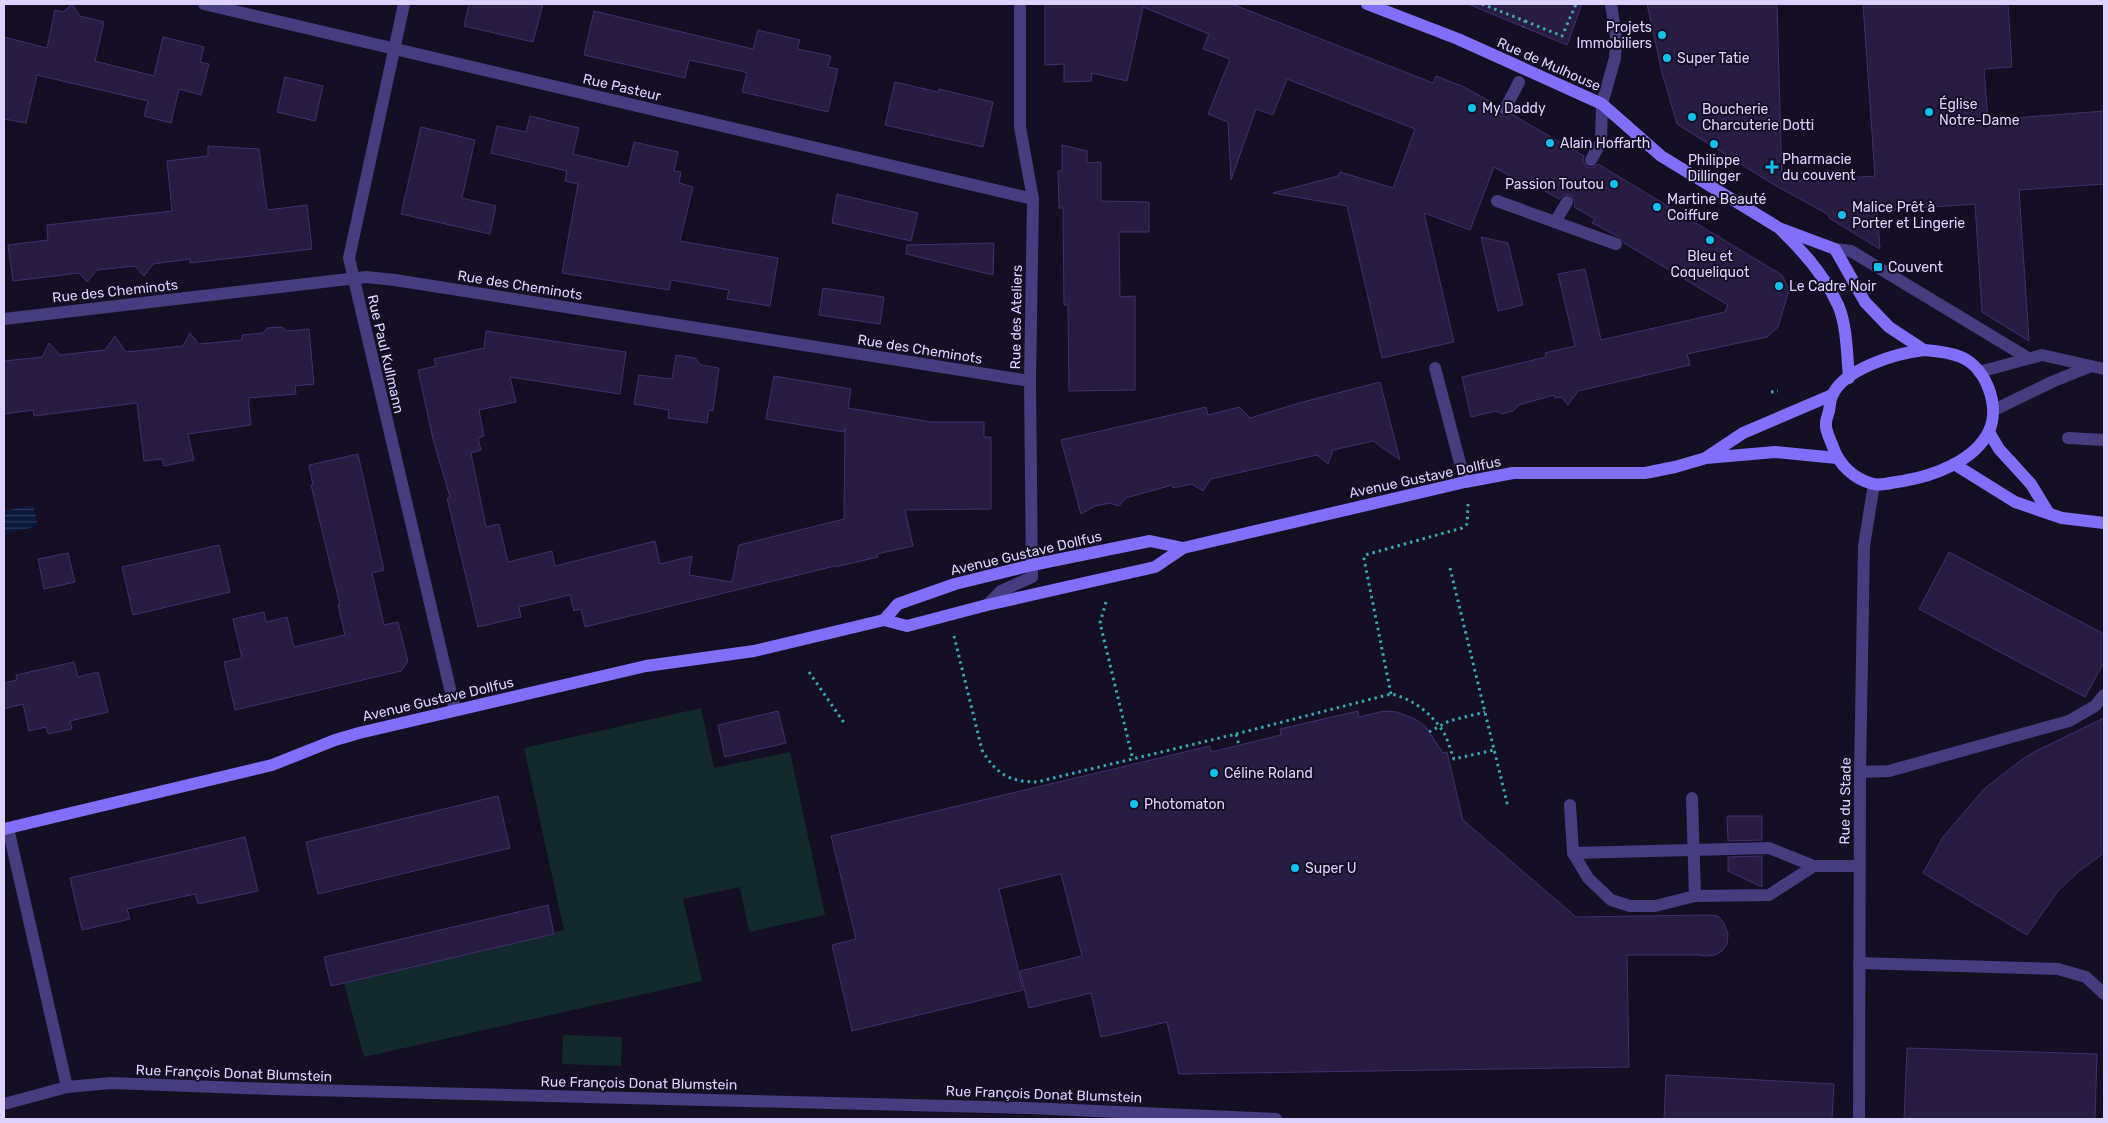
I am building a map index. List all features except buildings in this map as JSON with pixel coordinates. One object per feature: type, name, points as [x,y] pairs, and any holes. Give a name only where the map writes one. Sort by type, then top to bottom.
[{"type":"main road","name":"Rue de Mulhouse","points":[[1367,4],[1458,39],[1602,104],[1661,156],[1779,228],[1835,249]]},
{"type":"main road","name":"Rue de Mulhouse","points":[[1779,228],[1805,253],[1838,306],[1847,347],[1849,378]]},
{"type":"main road","points":[[1835,249],[1865,302],[1888,327],[1924,350]]},
{"type":"main road","points":[[1924,350],[1942,351],[1962,357],[1979,372],[1988,388],[1994,410],[1988,432],[1975,449],[1954,464],[1920,478],[1874,484],[1851,475],[1836,458],[1826,426],[1832,395],[1862,367],[1907,352],[1924,350]]},
{"type":"main road","name":"Avenue Gustave Dollfus","points":[[1706,458],[1743,433],[1832,395]]},
{"type":"main road","points":[[1988,432],[2030,484],[2048,512]]},
{"type":"main road","name":"Avenue Gustave Dollfus","points":[[6,828],[272,765],[335,740],[646,666],[754,651],[884,620],[907,626],[987,605],[1155,568],[1183,548],[1465,482],[1513,473],[1645,473],[1706,458],[1775,452],[1836,458]]},
{"type":"main road","points":[[1954,464],[2014,502],[2062,518],[2104,523]]},
{"type":"main road","name":"Avenue Gustave Dollfus","points":[[884,620],[898,604],[955,584],[1032,565],[1150,541],[1183,548]]},
{"type":"street","name":"Rue Pasteur","points":[[204,4],[1033,199]]},
{"type":"street","name":"Rue Paul Kullmann","points":[[404,4],[349,258],[455,710]]},
{"type":"street","name":"Rue des Ateliers","points":[[1020,4],[1020,127],[1033,199],[1030,381],[1032,565]]},
{"type":"street","points":[[1591,160],[1601,142],[1602,104],[1615,58],[1616,37],[1611,4]]},
{"type":"street","points":[[1505,109],[1519,82]]},
{"type":"street","points":[[1497,201],[1616,244]]},
{"type":"street","points":[[1555,222],[1567,202]]},
{"type":"street","points":[[1835,249],[1852,251],[2028,358]]},
{"type":"street","name":"Rue des Cheminots","points":[[4,319],[366,277],[395,280],[1030,381]]},
{"type":"street","points":[[1979,372],[2042,355],[2104,369]]},
{"type":"street","points":[[1994,410],[2054,381],[2089,367]]},
{"type":"street","points":[[1435,368],[1465,482]]},
{"type":"street","points":[[2068,438],[2104,440]]},
{"type":"street","name":"Rue du Stade","points":[[1859,1119],[1859,866],[1864,546],[1874,484]]},
{"type":"street","points":[[987,605],[1001,591],[1032,577],[1032,565]]},
{"type":"street","points":[[1860,772],[1890,771],[2069,721],[2095,706],[2104,695]]},
{"type":"street","points":[[1692,798],[1695,896]]},
{"type":"street","points":[[1570,805],[1573,853],[1588,878],[1611,900],[1630,906],[1655,906],[1695,896],[1769,895],[1814,866]]},
{"type":"street","points":[[6,828],[67,1087]]},
{"type":"street","points":[[1573,853],[1769,848],[1814,866],[1859,866]]},
{"type":"street","points":[[1859,963],[2058,969],[2104,981]]},
{"type":"street","points":[[2086,977],[2104,994]]},
{"type":"street","name":"Rue François Donat Blumstein","points":[[4,1104],[67,1087],[111,1084],[1028,1108],[1276,1119]]},
{"type":"path","points":[[1482,4],[1562,36],[1576,4]]},
{"type":"path","points":[[1523,27],[1525,21]]},
{"type":"path","points":[[1391,694],[1364,559],[1365,555],[1462,528],[1467,524],[1468,504]]},
{"type":"path","points":[[1450,568],[1508,807]]},
{"type":"path","points":[[1105,598],[1106,603],[1100,622],[1133,760]]},
{"type":"path","points":[[953,634],[982,750],[992,765],[1013,780],[1037,782],[1203,743],[1391,694],[1410,701],[1422,709],[1439,726],[1454,759],[1494,750]]},
{"type":"path","points":[[809,672],[845,724]]},
{"type":"path","points":[[1429,732],[1449,721],[1485,712]]},
{"type":"path","points":[[1236,734],[1239,745]]},
{"type":"green space","points":[[701,708],[714,768],[790,752],[825,915],[749,932],[740,887],[683,899],[702,981],[364,1057],[344,983],[564,930],[524,748]]},
{"type":"green space","points":[[563,1035],[622,1037],[621,1066],[562,1064]]},
{"type":"water","points":[[33,505],[38,526],[4,534],[4,511]]},
{"type":"place","name":"Projets Immobiliers","points":[[1662,35]]},
{"type":"place","name":"Super Tatie","points":[[1667,58]]},
{"type":"place","name":"My Daddy","points":[[1472,108]]},
{"type":"place","name":"Église Notre-Dame","points":[[1929,112]]},
{"type":"place","name":"Boucherie Charcuterie Dotti","points":[[1692,117]]},
{"type":"place","name":"Alain Hoffarth","points":[[1550,143]]},
{"type":"place","name":"Philippe Dillinger","points":[[1714,144]]},
{"type":"place","name":"Pharmacie du couvent","points":[[1772,167]]},
{"type":"place","name":"Passion Toutou","points":[[1614,184]]},
{"type":"place","name":"Martine Beauté Coiffure","points":[[1657,207]]},
{"type":"place","name":"Malice Prêt à Porter et Lingerie","points":[[1842,215]]},
{"type":"place","name":"Bleu et Coqueliquot","points":[[1710,240]]},
{"type":"place","name":"Couvent","points":[[1878,267]]},
{"type":"place","name":"Le Cadre Noir","points":[[1779,286]]},
{"type":"place","name":"Céline Roland","points":[[1214,773]]},
{"type":"place","name":"Photomaton","points":[[1134,804]]},
{"type":"place","name":"Super U","points":[[1295,868]]}]
